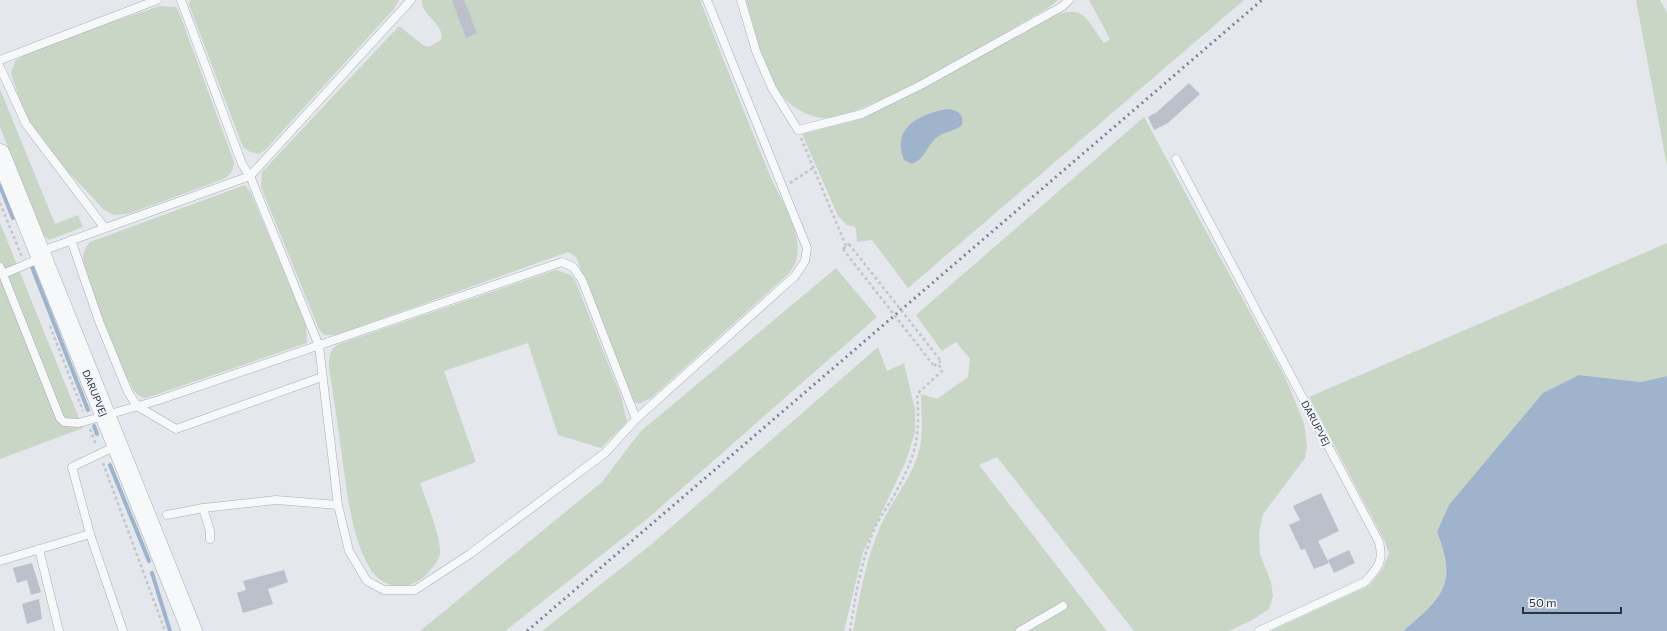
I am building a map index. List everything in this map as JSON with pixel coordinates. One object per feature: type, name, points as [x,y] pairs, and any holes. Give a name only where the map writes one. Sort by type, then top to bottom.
[{"type":"street","name":"DARUPVEJ","points":[[0,157],[104,417],[192,631]]},
{"type":"lane","points":[[0,60],[157,0]]},
{"type":"lane","points":[[181,0],[242,164],[250,176],[319,346],[338,505],[349,552],[367,581],[384,590],[415,590],[470,554],[605,453],[636,419],[795,276],[805,261],[807,248],[707,0]]},
{"type":"lane","points":[[741,0],[756,51],[772,88],[798,130],[862,114],[921,85],[1063,6],[1069,0]]},
{"type":"lane","points":[[410,1],[250,176],[104,227],[70,240],[40,255],[1,271],[60,418],[64,422],[79,423],[104,417],[319,346],[562,262],[572,267],[582,280],[636,419]]},
{"type":"lane","points":[[0,68],[26,124],[104,227]]},
{"type":"lane","name":"DARUPVEJ","points":[[1176,159],[1379,542],[1382,556],[1377,568],[1365,582],[1258,631]]},
{"type":"lane","points":[[70,240],[99,321],[128,392],[137,406],[176,428],[322,377]]},
{"type":"lane","points":[[116,446],[72,467],[90,534],[123,631]]},
{"type":"lane","points":[[167,515],[203,508],[276,500],[338,505]]},
{"type":"lane","points":[[203,508],[210,531],[210,539]]},
{"type":"lane","points":[[0,561],[90,534]]},
{"type":"lane","points":[[39,549],[59,631]]},
{"type":"lane","points":[[1020,631],[1063,606]]},
{"type":"path","points":[[798,130],[846,246],[843,249],[934,366],[938,364]]},
{"type":"path","points":[[783,188],[813,168]]},
{"type":"path","points":[[846,246],[849,244],[941,361],[938,364]]},
{"type":"path","points":[[850,631],[859,582],[874,530],[897,490],[913,456],[918,435],[917,394],[942,371],[938,364]]},
{"type":"green space","points":[[190,0],[399,0],[394,9],[265,150],[259,154],[250,152],[243,147],[189,5]]},
{"type":"green space","points":[[422,0],[700,0],[771,178],[792,221],[796,234],[798,252],[796,262],[786,276],[651,398],[639,404],[634,402],[629,395],[576,257],[568,252],[336,335],[324,335],[319,329],[261,187],[262,172],[399,26],[423,45],[429,47],[441,40],[442,34],[440,29],[425,10],[422,5]]},
{"type":"green space","points":[[746,0],[1058,0],[1048,8],[1007,32],[902,90],[850,113],[837,117],[825,118],[812,116],[794,107],[777,89],[765,65]]},
{"type":"green space","points":[[1089,0],[1244,0],[908,288],[872,240],[857,242],[856,229],[854,226],[847,225],[838,216],[802,134],[860,119],[1053,16],[1072,12],[1079,13],[1089,22],[1104,43],[1110,39]]},
{"type":"green space","points":[[1636,0],[1660,0],[1667,13],[1667,166]]},
{"type":"green space","points":[[160,6],[176,7],[179,12],[234,165],[232,171],[227,177],[221,180],[128,214],[114,215],[103,209],[57,160],[32,128],[25,115],[11,73],[15,61],[27,54],[106,24]]},
{"type":"green space","points":[[0,89],[55,224],[78,215],[83,227],[49,240],[43,235],[0,127]]},
{"type":"green space","points":[[1144,117],[1285,377],[1304,423],[1307,447],[1305,458],[1263,514],[1259,533],[1260,554],[1271,582],[1273,596],[1269,609],[1252,620],[1229,631],[1134,631],[997,457],[979,465],[1107,631],[1027,631],[1067,607],[1063,603],[1016,631],[853,631],[871,551],[881,525],[907,480],[919,451],[922,430],[921,394],[937,399],[968,377],[970,359],[956,342],[942,351],[916,315]]},
{"type":"green space","points":[[245,185],[251,193],[306,324],[307,343],[146,398],[141,396],[133,389],[102,320],[84,265],[83,255],[85,250],[90,242]]},
{"type":"green space","points":[[0,223],[83,428],[0,459]]},
{"type":"green space","points":[[1667,243],[1667,376],[1641,382],[1579,375],[1437,532],[1446,565],[1446,578],[1442,589],[1428,609],[1403,631],[1271,631],[1370,585],[1383,568],[1389,553],[1384,540],[1309,397]]},
{"type":"green space","points":[[836,268],[877,317],[647,519],[505,631],[420,631],[602,482],[640,432]]},
{"type":"green space","points":[[556,270],[571,275],[575,280],[621,396],[627,422],[601,448],[558,435],[528,343],[444,371],[476,462],[420,483],[433,518],[440,546],[439,557],[434,566],[424,577],[417,582],[408,585],[391,585],[382,581],[369,567],[363,555],[358,543],[352,517],[329,368],[331,351],[339,344]]},
{"type":"green space","points":[[878,347],[887,371],[904,363],[915,410],[915,432],[906,461],[863,552],[844,631],[542,631],[653,543]]},
{"type":"water","points":[[947,109],[957,111],[961,115],[962,125],[936,138],[917,162],[912,164],[904,160],[901,149],[901,139],[910,124],[927,114]]},
{"type":"water","points":[[1579,375],[1641,382],[1667,376],[1667,631],[1403,631],[1428,609],[1442,589],[1446,578],[1446,565],[1437,532],[1449,505],[1543,393]]},
{"type":"building","points":[[452,0],[464,0],[477,33],[466,38]]},
{"type":"building","points":[[1189,83],[1200,94],[1168,123],[1154,130],[1148,117],[1157,112]]},
{"type":"building","points":[[1321,493],[1339,531],[1318,541],[1329,563],[1314,569],[1305,549],[1301,550],[1289,525],[1300,520],[1293,506]]},
{"type":"building","points":[[1349,550],[1355,563],[1334,573],[1328,560]]},
{"type":"building","points":[[32,563],[41,592],[31,595],[27,580],[17,583],[13,568]]},
{"type":"building","points":[[284,570],[288,582],[268,589],[273,604],[243,613],[237,593],[246,590],[243,581]]},
{"type":"building","points":[[39,599],[42,619],[27,624],[22,604]]},
{"type":"waterway","points":[[0,186],[13,218]]},
{"type":"waterway","points":[[32,267],[88,410]]},
{"type":"waterway","points":[[94,426],[97,434]]},
{"type":"waterway","points":[[110,465],[149,561]]},
{"type":"waterway","points":[[152,573],[170,631]]},
{"type":"railway","points":[[527,631],[1262,0]]}]
